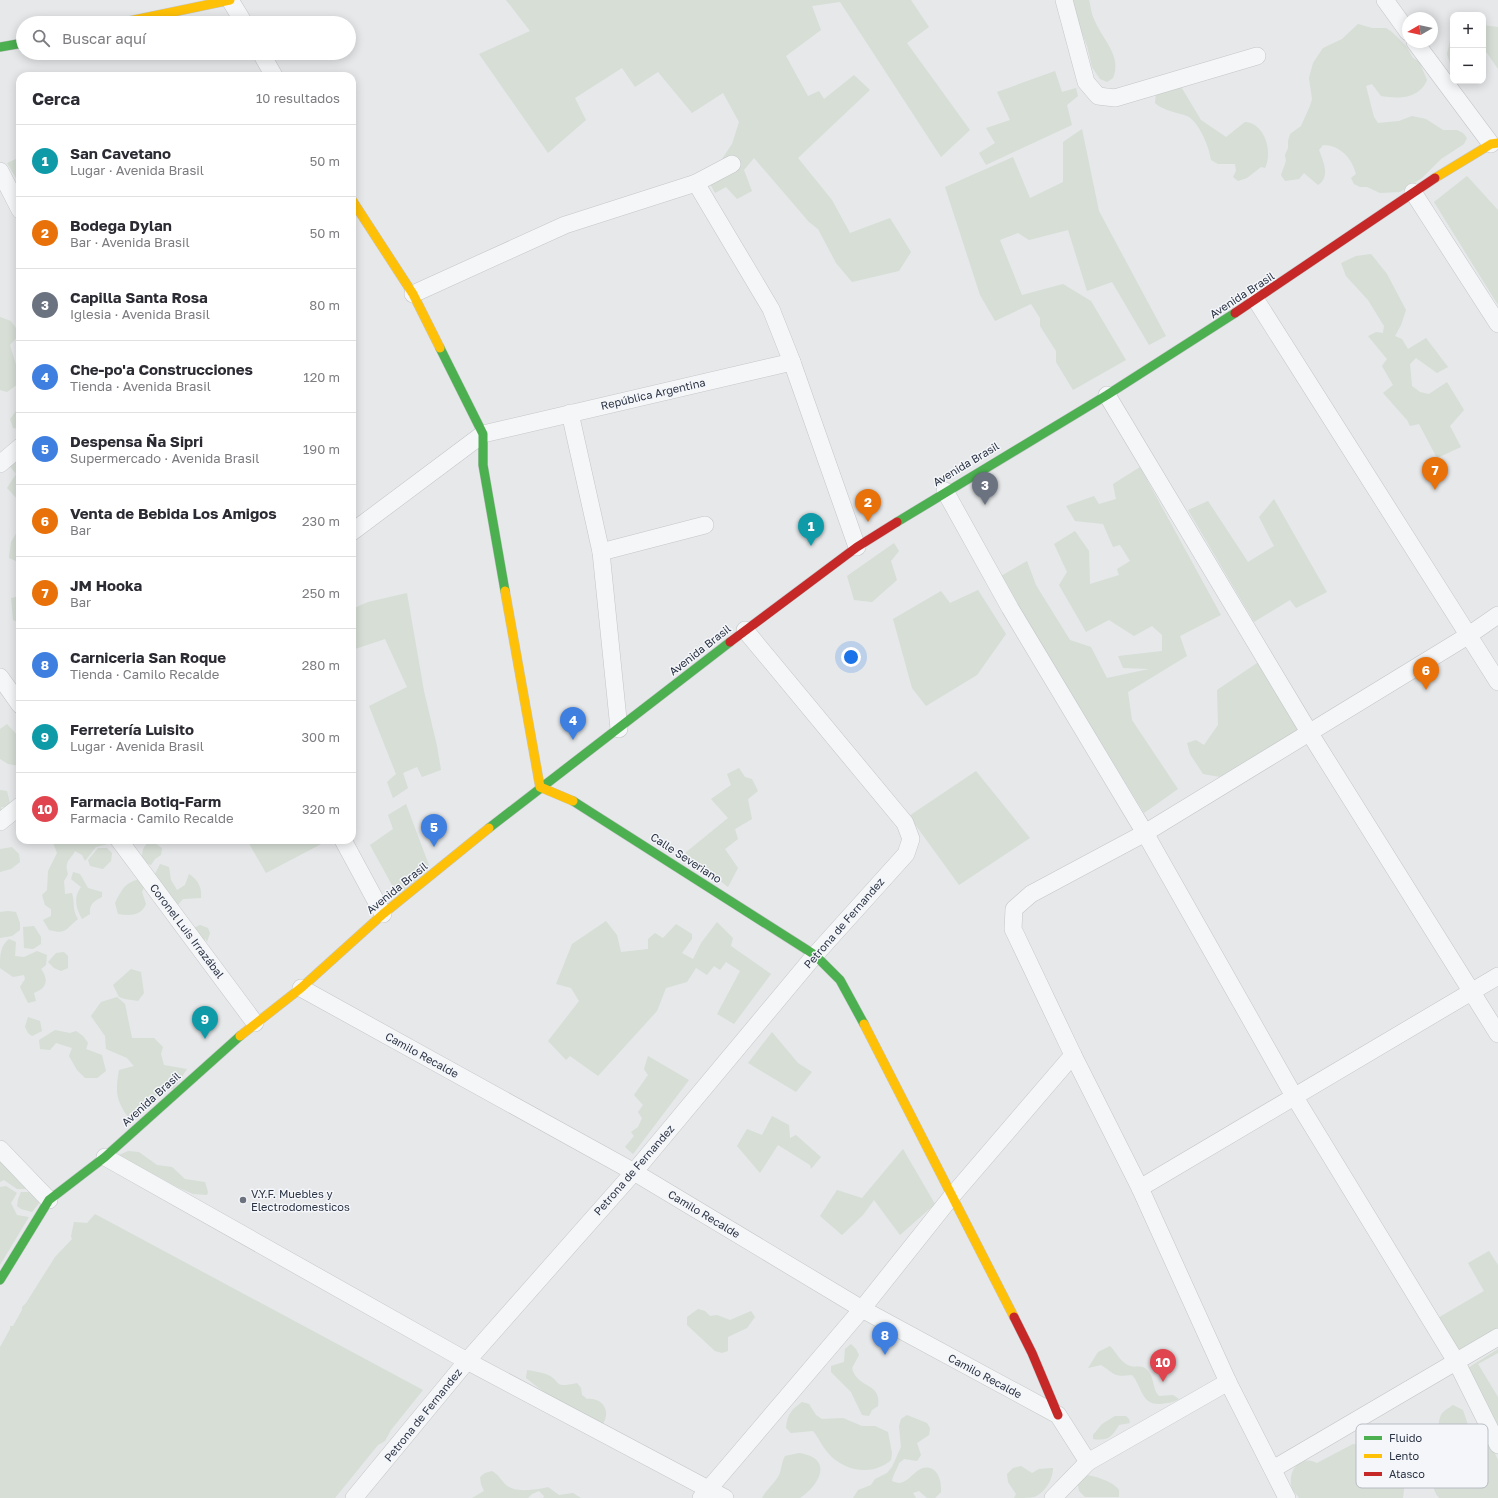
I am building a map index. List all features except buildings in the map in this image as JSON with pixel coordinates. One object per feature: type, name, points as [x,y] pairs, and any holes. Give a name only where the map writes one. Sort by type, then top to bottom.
[{"type":"street","points":[[153,16],[230,0],[240,16]]},
{"type":"street","points":[[1064,0],[1086,82],[1098,96],[1115,98],[1257,56]]},
{"type":"street","points":[[1385,0],[1402,24]]},
{"type":"street","points":[[0,47],[16,44]]},
{"type":"street","points":[[1421,48],[1494,144]]},
{"type":"street","points":[[265,60],[272,72]]},
{"type":"street","name":"Avenida Brasil","points":[[0,1280],[49,1200],[105,1157],[255,1023],[301,988],[383,914],[540,788],[619,729],[745,630],[857,547],[944,491],[1107,395],[1256,300],[1414,192],[1494,144]]},
{"type":"street","points":[[413,294],[565,225],[696,183],[732,164]]},
{"type":"street","points":[[0,171],[16,202]]},
{"type":"street","points":[[696,183],[771,309],[792,362],[857,547]]},
{"type":"street","points":[[1414,192],[1498,324]]},
{"type":"street","points":[[356,206],[413,294],[483,434],[483,465],[540,788]]},
{"type":"street","points":[[1256,300],[1498,682]]},
{"type":"street","name":"República Argentina","points":[[356,529],[483,434],[792,362]]},
{"type":"street","points":[[1107,395],[1309,732],[1498,1034]]},
{"type":"street","points":[[570,413],[601,552],[619,729]]},
{"type":"street","points":[[0,464],[16,450]]},
{"type":"street","points":[[944,491],[1010,608],[1144,833],[1294,1096],[1457,1362],[1488,1424]]},
{"type":"street","points":[[601,552],[705,525]]},
{"type":"street","points":[[1288,1498],[1228,1382],[1140,1188],[1072,1055],[1013,928],[1014,909],[1031,894],[1144,833],[1469,635],[1498,615]]},
{"type":"street","name":"Petrona de Fernandez","points":[[354,1498],[467,1361],[634,1172],[815,955],[906,854],[911,839],[905,823],[745,630]]},
{"type":"street","points":[[0,677],[16,699]]},
{"type":"street","name":"Calle Severiano","points":[[540,788],[575,802],[815,955],[840,980],[869,1032],[1032,1353],[1058,1415]]},
{"type":"street","points":[[0,822],[16,809]]},
{"type":"street","name":"Coronel Luis Irrazábal","points":[[122,844],[255,1023]]},
{"type":"street","points":[[345,844],[383,914]]},
{"type":"street","points":[[1140,1188],[1498,976]]},
{"type":"street","name":"Camilo Recalde","points":[[301,988],[634,1172],[862,1309],[1058,1415],[1088,1462]]},
{"type":"street","points":[[705,1493],[862,1309],[952,1196],[1072,1055]]},
{"type":"street","points":[[0,1149],[49,1200]]},
{"type":"street","points":[[105,1157],[705,1493],[726,1498]]},
{"type":"street","points":[[1273,1468],[1498,1337]]},
{"type":"street","points":[[1053,1498],[1088,1462],[1228,1382]]},
{"type":"street","points":[[1488,1425],[1498,1445]]},
{"type":"shaded area","points":[[506,0],[911,0],[929,27],[907,43],[970,130],[941,157],[840,2],[812,6],[821,30],[786,56],[808,96],[819,91],[824,99],[854,75],[870,90],[798,158],[832,200],[850,233],[890,218],[911,252],[899,271],[852,282],[836,263],[818,229],[809,222],[754,158],[744,170],[752,191],[737,199],[726,187],[715,193],[708,180],[732,144],[739,122],[723,93],[692,113],[658,72],[635,87],[622,68],[575,98],[586,120],[548,153],[479,54],[530,31]]},
{"type":"shaded area","points":[[1069,0],[1089,0],[1093,17],[1110,47],[1115,62],[1113,78],[1107,82],[1100,79],[1092,67],[1087,46]]},
{"type":"shaded area","points":[[1358,24],[1372,28],[1386,28],[1402,42],[1402,48],[1407,48],[1413,58],[1419,61],[1427,80],[1419,91],[1414,94],[1401,97],[1381,96],[1372,84],[1366,86],[1374,117],[1378,123],[1399,121],[1412,116],[1426,119],[1443,130],[1457,130],[1463,133],[1467,138],[1464,144],[1441,159],[1422,178],[1400,192],[1380,193],[1367,187],[1360,187],[1354,184],[1351,178],[1356,174],[1352,163],[1340,150],[1335,147],[1323,145],[1319,150],[1324,164],[1325,173],[1322,182],[1318,185],[1304,173],[1299,179],[1285,181],[1281,175],[1286,161],[1285,155],[1288,148],[1290,134],[1301,126],[1312,99],[1309,78],[1313,63],[1323,48],[1342,39]]},
{"type":"shaded area","points":[[1486,25],[1498,27],[1498,69],[1487,53]]},
{"type":"shaded area","points":[[1450,41],[1450,64],[1447,54]]},
{"type":"shaded area","points":[[1055,71],[1062,92],[1076,88],[1078,96],[1067,105],[1072,125],[986,165],[979,153],[995,143],[986,128],[1010,120],[997,92]]},
{"type":"shaded area","points":[[1180,85],[1201,120],[1226,137],[1245,122],[1258,127],[1266,139],[1268,154],[1265,168],[1261,167],[1247,178],[1238,181],[1233,177],[1236,171],[1235,164],[1218,164],[1211,160],[1209,149],[1196,123],[1187,116],[1166,110],[1155,103],[1156,92]]},
{"type":"shaded area","points":[[1082,129],[1099,211],[1166,336],[1149,345],[1112,282],[1087,291],[1068,230],[1029,240],[1018,233],[1000,240],[1022,295],[1063,284],[1091,301],[1126,360],[1073,390],[1056,362],[1056,351],[1040,326],[1040,318],[1031,304],[995,321],[980,295],[945,187],[1013,157],[1030,198],[1063,182],[1063,142]]},
{"type":"shaded area","points":[[16,159],[16,178],[7,163]]},
{"type":"shaded area","points":[[1467,176],[1498,210],[1498,305],[1434,202]]},
{"type":"shaded area","points":[[1371,254],[1387,274],[1406,310],[1401,325],[1395,336],[1402,339],[1408,349],[1426,338],[1448,367],[1437,373],[1416,358],[1410,364],[1412,386],[1420,392],[1429,394],[1447,382],[1464,410],[1450,426],[1461,447],[1437,458],[1419,424],[1410,426],[1407,420],[1383,393],[1393,385],[1382,366],[1387,359],[1368,336],[1376,332],[1383,333],[1384,326],[1368,300],[1346,276],[1341,263],[1356,256]]},
{"type":"shaded area","points":[[0,317],[11,321],[16,328],[16,338],[10,345],[16,365],[16,385],[7,392],[0,390]]},
{"type":"shaded area","points":[[16,411],[16,428],[13,428],[10,419]]},
{"type":"shaded area","points":[[16,462],[16,474],[8,464]]},
{"type":"shaded area","points":[[1140,467],[1221,615],[1180,636],[1187,656],[1128,692],[1132,720],[1178,789],[1144,813],[999,577],[1027,561],[1036,585],[1070,640],[1091,647],[1107,678],[1149,669],[1123,668],[1118,656],[1162,651],[1162,635],[1152,626],[1134,636],[1109,620],[1086,632],[1059,585],[1067,572],[1054,544],[1075,531],[1089,551],[1090,584],[1119,575],[1117,569],[1130,561],[1120,545],[1113,547],[1103,524],[1075,521],[1066,506],[1094,496],[1099,504],[1116,499],[1113,484]]},
{"type":"shaded area","points":[[16,474],[16,498],[7,488]]},
{"type":"shaded area","points":[[1274,499],[1327,592],[1296,608],[1290,600],[1254,622],[1188,510],[1208,501],[1248,562],[1274,546],[1259,517]]},
{"type":"shaded area","points":[[16,534],[16,561],[9,558],[11,542]]},
{"type":"shaded area","points":[[894,543],[899,551],[891,561],[897,580],[872,602],[854,600],[847,576]]},
{"type":"shaded area","points":[[978,590],[1006,634],[977,675],[926,706],[912,688],[893,619],[941,591],[950,603]]},
{"type":"shaded area","points":[[407,593],[424,691],[441,770],[422,777],[417,767],[403,773],[408,788],[393,798],[387,782],[396,774],[369,706],[407,687],[385,639],[356,649],[356,607],[368,602]]},
{"type":"shaded area","points":[[16,597],[16,621],[13,620],[11,598]]},
{"type":"shaded area","points":[[1260,661],[1302,727],[1220,777],[1203,774],[1190,754],[1187,743],[1196,740],[1204,745],[1218,725],[1217,690]]},
{"type":"shaded area","points":[[7,724],[16,734],[16,765],[8,764],[0,759],[0,729]]},
{"type":"shaded area","points":[[739,768],[745,777],[752,779],[758,791],[748,799],[752,819],[735,829],[738,839],[725,849],[738,868],[728,887],[685,853],[728,818],[711,799],[731,785],[727,774]]},
{"type":"shaded area","points":[[976,771],[1030,838],[959,885],[909,816]]},
{"type":"shaded area","points":[[0,790],[7,791],[11,808],[1,807],[3,814],[0,813]]},
{"type":"shaded area","points":[[406,804],[430,868],[398,896],[370,845],[393,829],[388,815]]},
{"type":"shaded area","points":[[54,844],[108,844],[96,847],[85,861],[82,855],[75,851],[68,861],[68,874],[64,881],[65,894],[72,893],[75,913],[78,919],[65,930],[59,932],[49,930],[43,920],[51,916],[51,909],[45,905],[42,895],[47,890],[48,871],[57,853]]},
{"type":"shaded area","points":[[147,844],[156,844],[162,848],[161,855],[155,859],[151,865],[145,863],[142,859],[145,846]]},
{"type":"shaded area","points":[[249,844],[321,844],[266,873]]},
{"type":"shaded area","points":[[12,847],[19,854],[20,862],[11,869],[0,872],[0,849]]},
{"type":"shaded area","points":[[98,848],[107,848],[112,853],[111,861],[103,869],[90,866],[88,860]]},
{"type":"shaded area","points":[[160,864],[169,867],[171,880],[177,890],[185,885],[189,874],[192,876],[200,887],[201,898],[183,899],[176,907],[153,878]]},
{"type":"shaded area","points":[[73,872],[80,874],[88,888],[102,892],[102,897],[91,905],[90,914],[82,919],[76,903],[78,891],[81,887],[71,879]]},
{"type":"shaded area","points":[[142,879],[145,885],[142,892],[146,904],[144,908],[135,914],[118,914],[115,903],[122,890],[128,884]]},
{"type":"shaded area","points":[[0,912],[16,912],[20,923],[20,930],[12,936],[0,938]]},
{"type":"shaded area","points":[[606,921],[617,935],[621,952],[648,949],[648,939],[655,933],[663,938],[676,924],[692,934],[692,939],[682,953],[693,959],[701,943],[717,922],[733,938],[731,946],[771,974],[734,1024],[717,1014],[740,971],[726,962],[720,970],[714,966],[707,975],[696,968],[687,982],[666,988],[657,1011],[598,1076],[570,1056],[566,1060],[548,1041],[579,1001],[571,988],[556,984],[572,944]]},
{"type":"shaded area","points":[[200,925],[208,928],[210,933],[207,942],[205,938],[205,942],[191,929]]},
{"type":"shaded area","points":[[34,926],[41,937],[41,944],[33,949],[24,948],[23,927]]},
{"type":"shaded area","points":[[9,939],[16,942],[15,956],[24,957],[37,951],[47,955],[46,965],[41,969],[46,980],[42,989],[34,993],[36,1001],[28,1003],[20,987],[25,979],[24,975],[13,977],[0,968],[1,951]]},
{"type":"shaded area","points":[[64,952],[68,956],[68,968],[61,971],[54,968],[48,962],[56,953]]},
{"type":"shaded area","points":[[131,969],[141,972],[144,993],[138,1001],[119,997],[113,985]]},
{"type":"shaded area","points":[[117,997],[125,1004],[132,1038],[154,1038],[163,1047],[161,1054],[164,1065],[187,1069],[174,1089],[163,1090],[154,1098],[145,1099],[131,1121],[122,1108],[118,1097],[117,1085],[119,1070],[134,1066],[127,1058],[106,1049],[105,1036],[91,1016],[101,1002]]},
{"type":"shaded area","points":[[28,1017],[40,1021],[42,1031],[32,1036],[28,1033],[25,1027]]},
{"type":"shaded area","points":[[55,1030],[70,1033],[76,1031],[83,1036],[88,1043],[86,1049],[102,1055],[106,1071],[97,1078],[85,1078],[77,1070],[69,1056],[72,1048],[56,1043],[50,1050],[40,1049],[39,1040]]},
{"type":"shaded area","points":[[772,1032],[798,1063],[812,1072],[796,1092],[748,1063]]},
{"type":"shaded area","points":[[648,1056],[689,1080],[633,1154],[625,1147],[634,1136],[631,1132],[638,1127],[642,1118],[638,1112],[643,1105],[634,1095],[648,1075],[644,1069]]},
{"type":"shaded area","points":[[772,1116],[789,1125],[790,1138],[796,1135],[821,1157],[811,1169],[810,1165],[778,1145],[760,1173],[737,1146],[747,1129],[762,1135]]},
{"type":"shaded area","points":[[903,1149],[935,1204],[900,1235],[874,1200],[863,1215],[842,1235],[820,1216],[837,1190],[862,1198]]},
{"type":"shaded area","points":[[128,1151],[139,1152],[157,1165],[172,1167],[185,1179],[205,1182],[208,1192],[207,1195],[193,1194],[148,1171],[135,1167],[119,1155]]},
{"type":"shaded area","points":[[0,1157],[30,1189],[17,1189],[4,1180],[0,1182]]},
{"type":"shaded area","points":[[6,1186],[17,1193],[11,1203],[17,1215],[29,1217],[0,1265],[0,1187]]},
{"type":"shaded area","points":[[21,1192],[32,1192],[40,1202],[32,1212],[21,1209],[17,1206]]},
{"type":"shaded area","points":[[95,1214],[423,1390],[391,1430],[385,1441],[378,1445],[335,1498],[0,1498],[0,1347],[10,1329],[10,1326],[13,1326],[22,1310],[22,1307],[55,1257],[72,1239],[71,1236],[74,1222],[87,1223]]},
{"type":"shaded area","points":[[1489,1251],[1498,1265],[1498,1337],[1461,1361],[1436,1319],[1484,1291],[1468,1263]]},
{"type":"shaded area","points":[[698,1309],[705,1311],[710,1316],[717,1315],[730,1320],[751,1311],[755,1317],[747,1328],[728,1337],[728,1351],[722,1353],[715,1351],[687,1325],[687,1317]]},
{"type":"shaded area","points":[[851,1344],[859,1355],[852,1368],[855,1375],[873,1389],[878,1398],[878,1406],[872,1410],[869,1416],[862,1415],[851,1392],[831,1372],[831,1366],[844,1362],[845,1349]]},
{"type":"shaded area","points":[[1110,1346],[1127,1365],[1142,1367],[1148,1371],[1152,1377],[1155,1390],[1159,1396],[1173,1395],[1179,1399],[1170,1403],[1154,1403],[1145,1398],[1132,1375],[1121,1376],[1113,1373],[1101,1365],[1088,1368],[1098,1352]]},
{"type":"shaded area","points":[[1498,1349],[1498,1353],[1478,1364],[1498,1397],[1498,1435],[1463,1371]]},
{"type":"shaded area","points":[[527,1370],[546,1374],[560,1385],[577,1383],[581,1388],[582,1395],[587,1399],[598,1401],[604,1407],[606,1416],[602,1425],[549,1396],[526,1378]]},
{"type":"shaded area","points":[[802,1402],[809,1404],[816,1415],[822,1419],[843,1418],[862,1426],[875,1426],[888,1432],[892,1453],[891,1460],[884,1465],[868,1470],[851,1468],[843,1465],[829,1454],[813,1431],[791,1433],[786,1428],[787,1420],[792,1410]]},
{"type":"shaded area","points":[[1453,1405],[1463,1410],[1468,1424],[1439,1424],[1441,1415]]},
{"type":"shaded area","points":[[907,1415],[927,1423],[930,1428],[929,1435],[917,1443],[921,1455],[917,1461],[904,1459],[899,1463],[892,1481],[898,1483],[903,1482],[920,1469],[928,1467],[938,1474],[941,1483],[941,1492],[935,1498],[927,1498],[919,1491],[913,1493],[916,1498],[853,1498],[858,1490],[871,1485],[875,1479],[887,1473],[892,1467],[901,1447],[899,1426],[901,1419]]},
{"type":"shaded area","points":[[1115,1416],[1126,1416],[1130,1423],[1119,1425],[1109,1438],[1093,1439],[1093,1435],[1102,1424]]},
{"type":"shaded area","points":[[1489,1441],[1498,1460],[1498,1498],[1439,1498],[1434,1488],[1488,1488]]},
{"type":"shaded area","points":[[1353,1444],[1356,1444],[1356,1488],[1404,1488],[1403,1498],[1299,1498],[1293,1489],[1291,1482],[1293,1470],[1300,1462],[1311,1461],[1317,1463]]},
{"type":"shaded area","points":[[799,1453],[817,1460],[820,1466],[818,1479],[813,1486],[800,1498],[762,1498],[765,1492],[778,1477],[785,1456]]},
{"type":"shaded area","points":[[1021,1466],[1032,1473],[1039,1469],[1053,1468],[1052,1477],[1048,1485],[1042,1492],[1034,1497],[1014,1498],[1016,1494],[1008,1482],[1007,1474],[1013,1468]]},
{"type":"shaded area","points":[[492,1471],[510,1488],[532,1490],[548,1487],[559,1495],[573,1493],[581,1498],[543,1498],[544,1496],[539,1491],[532,1494],[528,1498],[472,1498],[484,1491],[480,1477],[485,1473]]},
{"type":"shaded area","points":[[1082,1475],[1097,1477],[1107,1481],[1119,1490],[1119,1497],[1085,1497],[1079,1491],[1077,1479]]},
{"type":"traffic: fast","points":[[0,47],[16,44]]},
{"type":"traffic: fast","points":[[897,522],[1107,395],[1235,313]]},
{"type":"traffic: fast","points":[[440,348],[483,434],[483,465],[505,591]]},
{"type":"traffic: fast","points":[[489,828],[730,642]]},
{"type":"traffic: fast","points":[[573,801],[815,955],[840,980],[864,1024]]},
{"type":"traffic: fast","points":[[0,1280],[49,1200],[105,1157],[240,1036]]},
{"type":"traffic: slow","points":[[153,16],[230,0]]},
{"type":"traffic: slow","points":[[1435,178],[1491,144],[1498,143]]},
{"type":"traffic: slow","points":[[356,206],[413,294],[440,348]]},
{"type":"traffic: slow","points":[[505,591],[540,787],[573,801]]},
{"type":"traffic: slow","points":[[240,1036],[301,988],[383,914],[489,828]]},
{"type":"traffic: slow","points":[[864,1024],[1014,1317]]},
{"type":"traffic: jam","points":[[1235,313],[1435,178]]},
{"type":"traffic: jam","points":[[730,642],[857,547],[897,522]]},
{"type":"traffic: jam","points":[[1014,1317],[1032,1353],[1058,1415]]},
{"type":"place","name":"JM Hooka","points":[[1435,490]]},
{"type":"place","name":"Capilla Santa Rosa","points":[[985,505]]},
{"type":"place","name":"Bodega Dylan","points":[[868,522]]},
{"type":"place","name":"San Cavetano","points":[[811,546]]},
{"type":"place","name":"Venta de Bebida Los Amigos","points":[[1426,690]]},
{"type":"place","name":"Che-po'a Construcciones","points":[[573,740]]},
{"type":"place","name":"Despensa Ña Sipri","points":[[434,847]]},
{"type":"place","name":"Ferretería Luisito","points":[[205,1039]]},
{"type":"place","name":"V.Y.F. Muebles y Electrodomesticos","points":[[243,1200]]},
{"type":"place","name":"Carniceria San Roque","points":[[885,1355]]},
{"type":"place","name":"Farmacia Botiq-Farm","points":[[1163,1382]]}]
